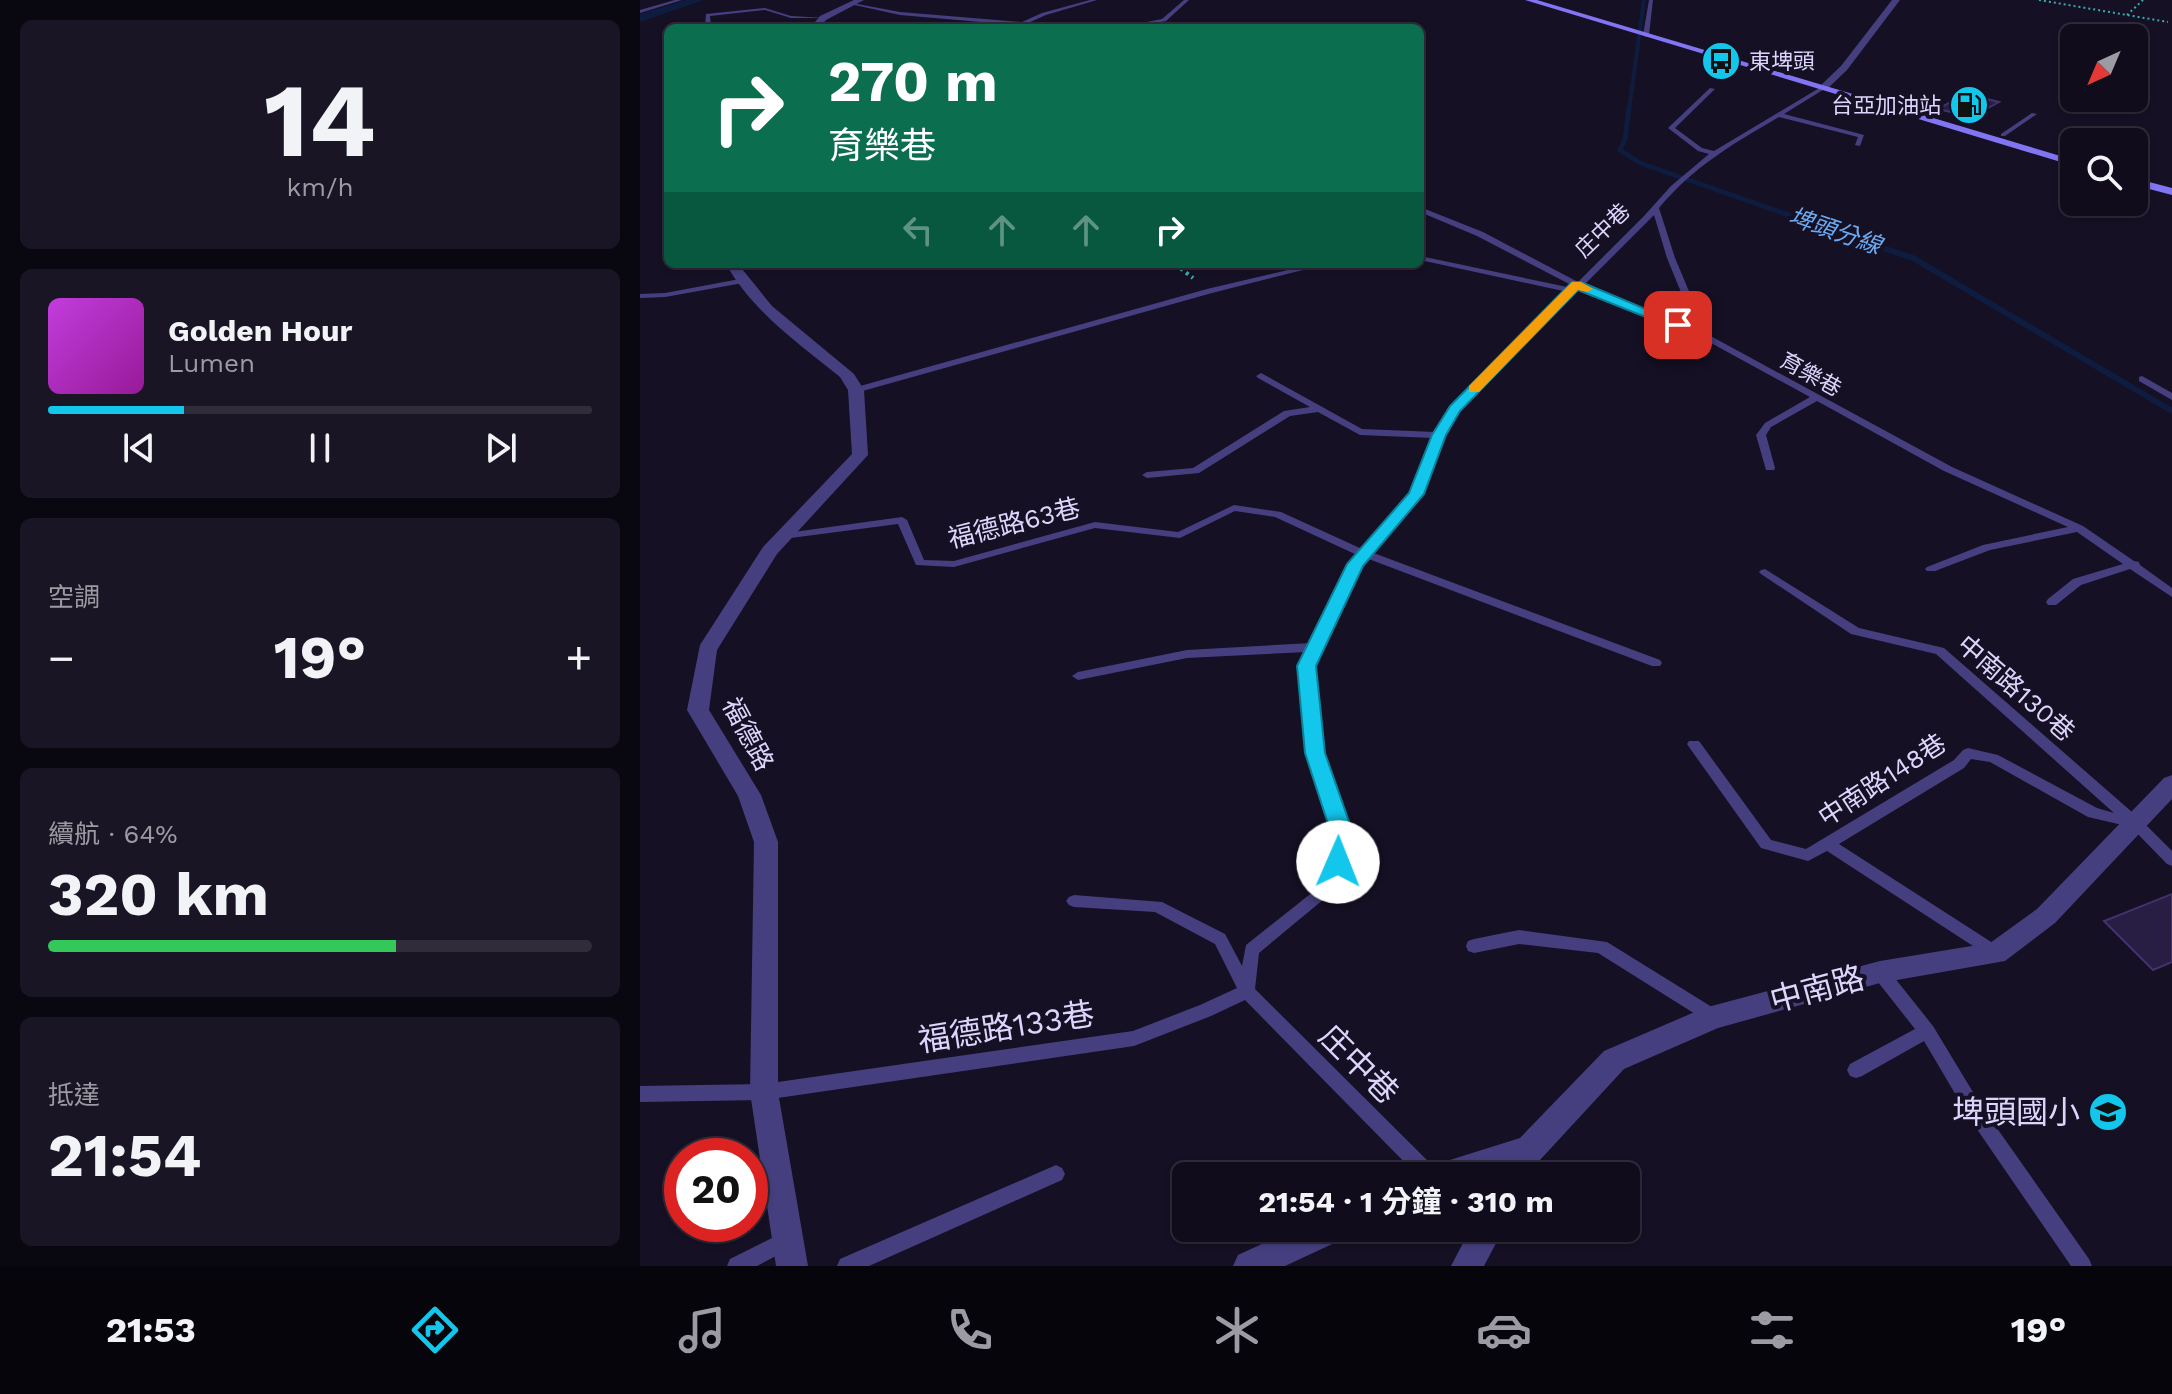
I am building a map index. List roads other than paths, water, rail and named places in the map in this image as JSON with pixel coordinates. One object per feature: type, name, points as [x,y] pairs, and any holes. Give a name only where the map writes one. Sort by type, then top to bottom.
[{"type":"main road","points":[[1529,0],[1645,31]]},
{"type":"main road","points":[[1551,0],[2060,158]]},
{"type":"main road","points":[[1977,131],[2003,135],[2060,152]]},
{"type":"main road","points":[[2148,177],[2172,185]]},
{"type":"main road","points":[[2148,185],[2172,192]]},
{"type":"street","points":[[1826,86],[1866,38],[1876,20],[1896,0]]},
{"type":"street","points":[[818,24],[823,18],[856,2]]},
{"type":"street","points":[[736,272],[846,374],[856,390]]},
{"type":"street","name":"福德路","points":[[792,1266],[764,1092],[766,842],[749,795],[698,710],[707,650],[770,551],[860,455],[856,390]]},
{"type":"street","name":"中南路","points":[[1523,1162],[1614,1060],[1714,1017],[1880,972],[1996,953],[2046,916],[2172,784]]},
{"type":"street","points":[[1249,1266],[1301,1242]]},
{"type":"street","points":[[1467,1266],[1480,1242]]},
{"type":"lane","points":[[640,12],[680,0]]},
{"type":"lane","points":[[1024,23],[1095,0]]},
{"type":"lane","points":[[1142,24],[1164,20],[1187,0]]},
{"type":"lane","points":[[1645,31],[1651,0]]},
{"type":"lane","points":[[856,2],[884,13],[1029,24]]},
{"type":"lane","points":[[708,24],[708,15],[765,9],[791,17],[823,18]]},
{"type":"lane","name":"庄中巷","points":[[1247,991],[1252,950],[1319,895],[1338,862],[1342,833],[1315,753],[1306,666],[1355,564],[1416,494],[1439,435],[1455,409],[1673,187],[1715,153],[1826,86]]},
{"type":"lane","points":[[1712,89],[1671,128],[1700,150],[1715,153]]},
{"type":"lane","points":[[2003,135],[2034,114]]},
{"type":"lane","points":[[1780,115],[1862,136],[1858,145]]},
{"type":"lane","points":[[1655,207],[1671,258],[1703,335]]},
{"type":"lane","name":"育樂巷","points":[[1424,211],[1480,234],[1574,288],[1703,335],[1948,469],[2079,528],[2135,564],[2172,593]]},
{"type":"lane","points":[[1424,259],[1574,288]]},
{"type":"lane","points":[[856,390],[1210,291],[1306,268]]},
{"type":"lane","points":[[640,296],[736,272]]},
{"type":"lane","points":[[1261,376],[1360,432],[1439,435]]},
{"type":"lane","points":[[2142,379],[2172,397]]},
{"type":"lane","points":[[1770,468],[1761,435],[1768,425],[1815,398]]},
{"type":"lane","points":[[1147,475],[1195,471],[1287,413],[1319,409]]},
{"type":"lane","name":"福德路63巷","points":[[783,536],[902,520],[920,563],[954,564],[1095,525],[1180,535],[1234,508],[1277,514],[1365,554]]},
{"type":"lane","points":[[1931,569],[1987,547],[2079,528]]},
{"type":"lane","points":[[1365,554],[1656,663]]},
{"type":"lane","points":[[2052,602],[2077,582],[2135,564]]},
{"type":"lane","name":"中南路130巷","points":[[1765,572],[1855,631],[1940,651],[2135,823],[2172,860]]},
{"type":"lane","points":[[1078,676],[1187,654],[1316,647]]},
{"type":"lane","name":"中南路148巷","points":[[1694,744],[1766,844],[1808,855],[1959,764],[1968,753],[1993,758],[2093,813],[2135,823]]},
{"type":"lane","points":[[1828,844],[1996,953]]},
{"type":"lane","name":"庄中巷","points":[[1074,901],[1157,906],[1220,939],[1247,991],[1417,1162]]},
{"type":"lane","points":[[1474,946],[1519,937],[1601,947],[1714,1017]]},
{"type":"lane","points":[[1880,972],[1927,1031],[1976,1113],[2082,1266]]},
{"type":"lane","name":"福德路133巷","points":[[640,1094],[764,1092],[1134,1038],[1172,1021],[1217,1008],[1247,991]]},
{"type":"lane","points":[[1856,1070],[1927,1031]]},
{"type":"lane","points":[[847,1266],[1056,1174]]},
{"type":"lane","points":[[737,1266],[786,1240]]},
{"type":"waterway","points":[[640,18],[698,0]]},
{"type":"waterway","name":"埤頭分線","points":[[1629,110],[1644,0]]},
{"type":"waterway","name":"埤頭分線","points":[[1629,108],[1625,139],[1620,150],[1640,163],[1883,248]]},
{"type":"waterway","name":"埤頭分線","points":[[1877,246],[1883,248]]},
{"type":"waterway","name":"埤頭分線","points":[[1883,248],[1913,258],[2172,411]]},
{"type":"place","name":"東埤頭","points":[[1721,61]]},
{"type":"place","name":"台亞加油站","points":[[1969,105]]},
{"type":"place","name":"埤頭國小","points":[[2108,1112]]}]
